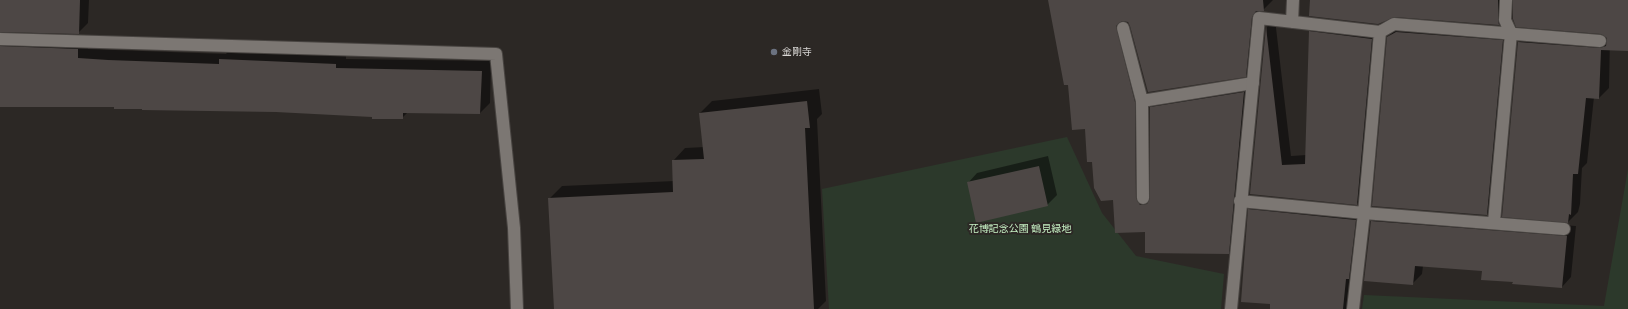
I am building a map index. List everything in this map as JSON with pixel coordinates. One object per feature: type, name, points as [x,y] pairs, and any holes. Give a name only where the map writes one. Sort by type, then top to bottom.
[{"type":"street","points":[[1292,22],[1293,0]]},
{"type":"street","points":[[1494,222],[1511,33],[1505,20],[1506,0]]},
{"type":"street","points":[[1231,309],[1240,201],[1259,18],[1380,32],[1394,24],[1600,41]]},
{"type":"street","points":[[1123,28],[1142,101],[1143,198]]},
{"type":"street","points":[[1353,309],[1364,214],[1380,32]]},
{"type":"street","points":[[0,39],[496,54],[514,228],[517,309]]},
{"type":"street","points":[[1142,101],[1253,83]]},
{"type":"street","points":[[1240,201],[1364,214],[1494,222],[1564,229]]},
{"type":"green space","name":"花博記念公園 鶴見緑地","points":[[1067,137],[1102,213],[1136,256],[1224,274],[1221,309],[829,309],[822,189]]},
{"type":"green space","points":[[1628,169],[1628,309],[1362,309],[1364,295],[1604,306]]},
{"type":"building","points":[[0,0],[80,0],[79,34],[0,32]]},
{"type":"building","points":[[1048,0],[1263,0],[1264,11],[1256,11],[1252,17],[1246,77],[1148,92],[1130,26],[1128,22],[1122,21],[1116,26],[1135,102],[1136,198],[1140,205],[1147,204],[1150,198],[1150,107],[1244,92],[1229,254],[1145,253],[1145,232],[1115,233],[1113,200],[1101,201],[1094,188],[1092,162],[1087,162],[1085,129],[1072,130],[1068,85],[1064,85]]},
{"type":"building","points":[[1310,0],[1498,0],[1499,25],[1395,17],[1378,24],[1309,16]]},
{"type":"building","points":[[1513,0],[1628,0],[1628,51],[1601,50],[1599,99],[1586,98],[1578,174],[1573,174],[1571,215],[1569,214],[1568,223],[1502,217],[1518,42],[1600,48],[1606,46],[1607,38],[1601,34],[1516,27],[1513,19]]},
{"type":"building","points":[[1266,27],[1282,165],[1305,164],[1309,31],[1372,39],[1357,205],[1250,194]]},
{"type":"building","points":[[1396,32],[1503,40],[1487,215],[1372,206],[1387,37]]},
{"type":"building","points":[[0,46],[78,49],[78,58],[108,60],[219,64],[219,59],[336,64],[336,68],[482,71],[480,114],[403,113],[403,119],[372,119],[372,117],[276,112],[142,110],[114,109],[114,107],[0,107]]},
{"type":"building","points":[[807,101],[810,128],[805,128],[814,309],[554,309],[548,198],[673,192],[672,160],[704,159],[699,113]]},
{"type":"building","points":[[1039,166],[1048,206],[976,223],[967,182]]},
{"type":"building","points":[[1248,209],[1356,220],[1349,279],[1346,279],[1343,309],[1270,309],[1270,304],[1241,302]]},
{"type":"building","points":[[1371,221],[1567,236],[1562,288],[1481,280],[1482,271],[1415,266],[1413,285],[1364,281]]},
{"type":"place","name":"金剛寺","points":[[774,52]]}]
